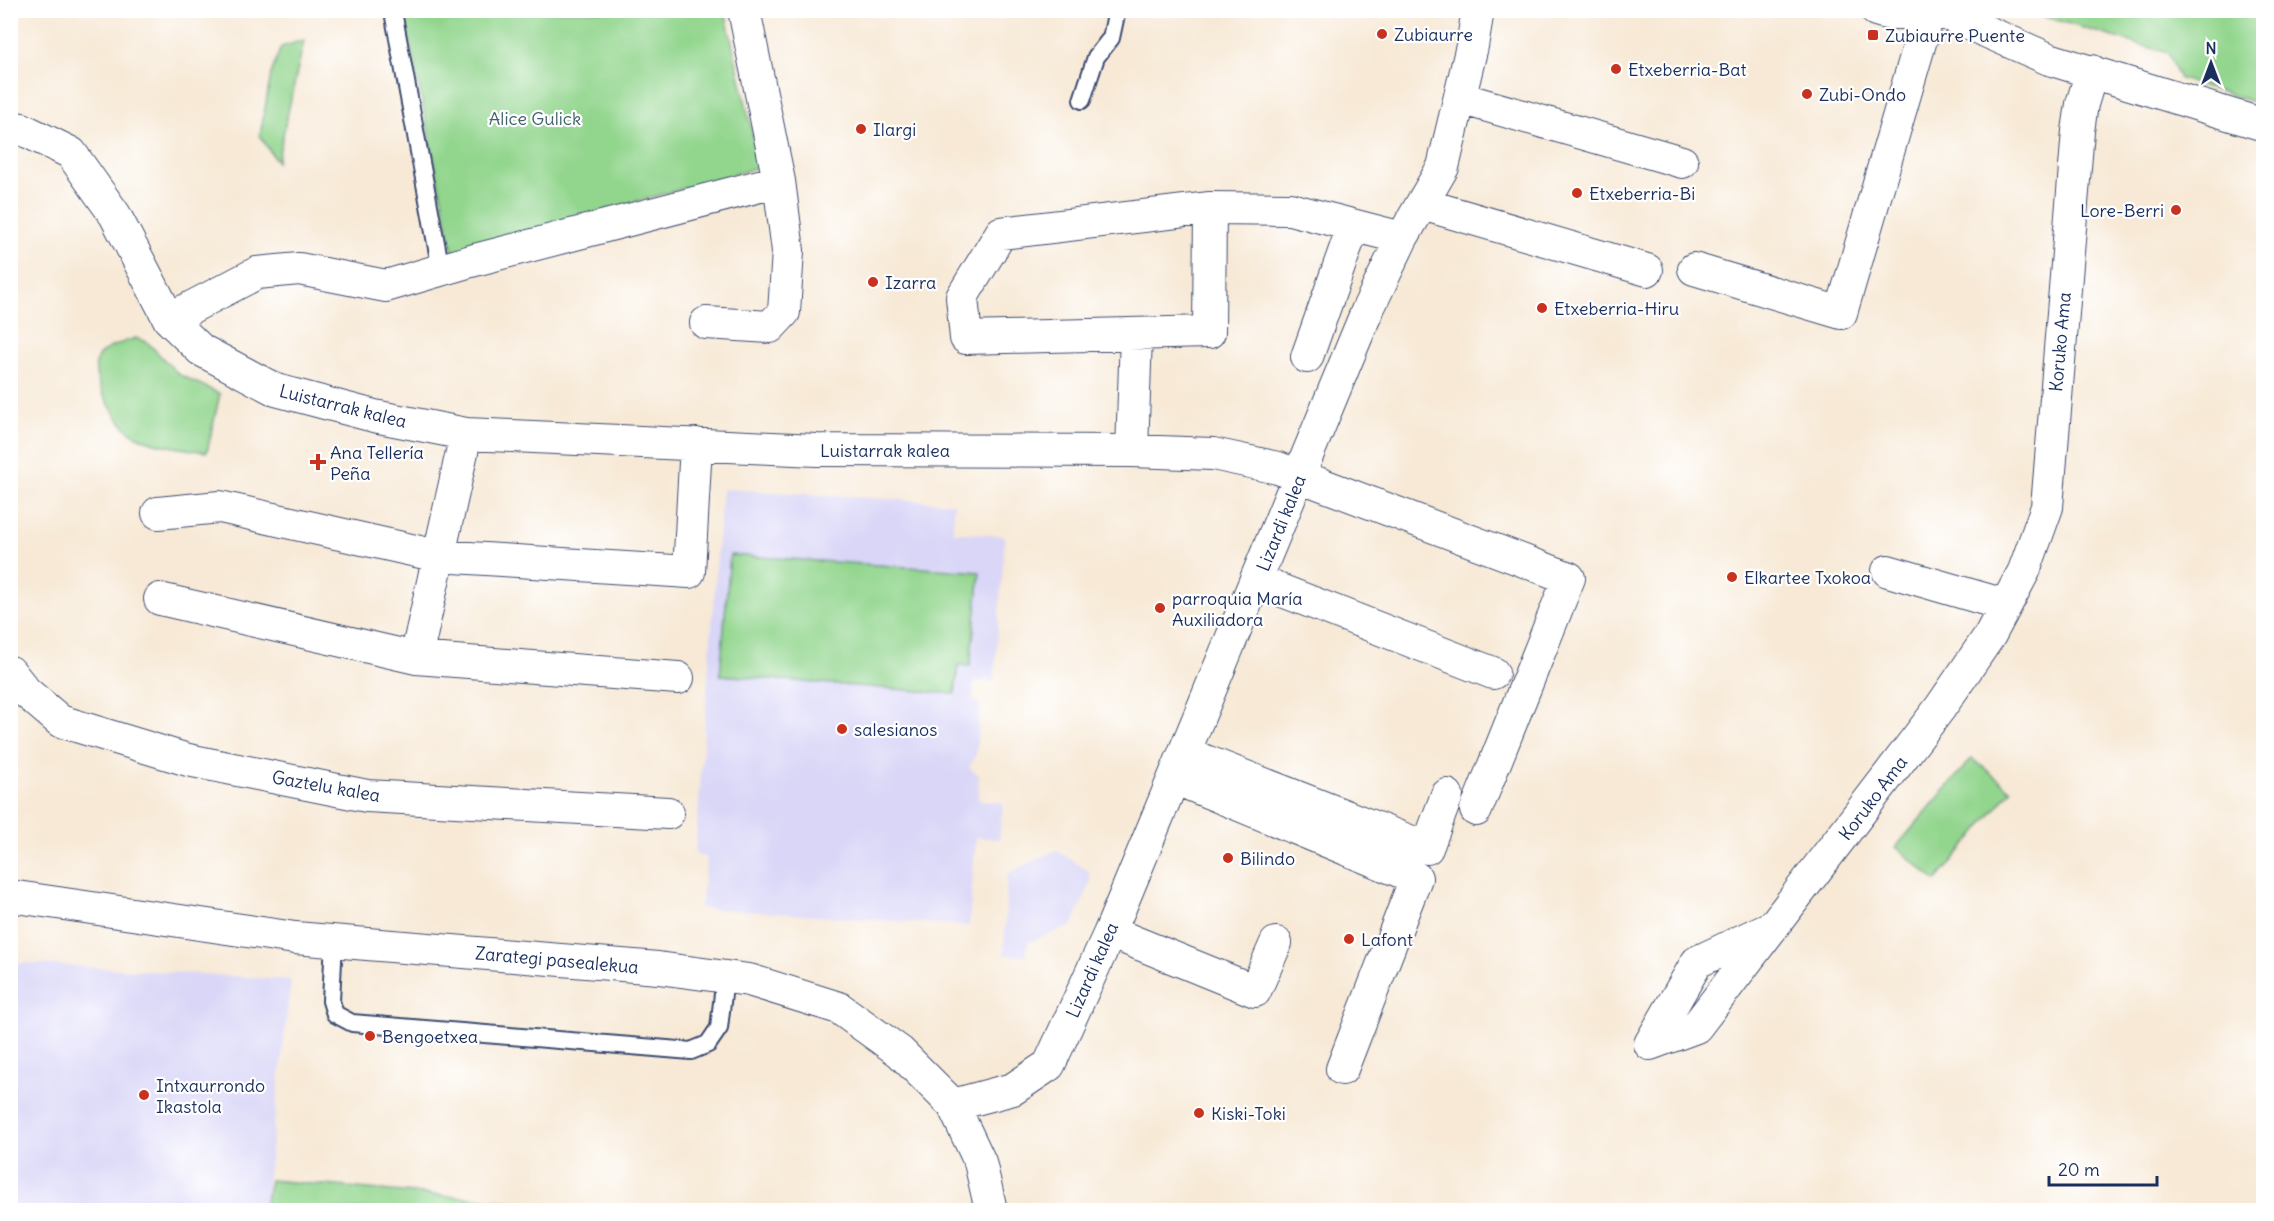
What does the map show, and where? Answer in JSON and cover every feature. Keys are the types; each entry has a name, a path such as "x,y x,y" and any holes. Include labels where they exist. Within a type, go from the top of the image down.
{"street":[{"path":"706,323 770,327 784,312 788,251 779,181 744,10"},
{"name":"Lizardi kalea","path":"953,1105 1013,1089 1049,1065 1110,932 1301,477 1367,311 1402,238 1443,166 1478,10"},
{"path":"1876,10 1887,13 1937,11 2049,59 2264,125"},
{"path":"1989,10 2008,41"},
{"path":"1694,269 1841,314 1937,11"},
{"name":"Koruko Ama","path":"1773,926 1791,908 1940,708 1990,635 2024,570 2047,507 2078,131 2082,104 2092,71"},
{"path":"1460,98 1682,162"},
{"name":"Luistarrak kalea","path":"10,127 22,129 71,153 115,215 169,320 201,350 276,390 374,416 466,434 817,450 1132,451 1213,454 1278,468 1569,578 1476,810"},
{"path":"169,320 257,273 299,269 386,286 779,181"},
{"path":"1422,204 1647,270"},
{"path":"1210,208 1209,332 966,338 962,297 1001,233 1210,208 1290,209 1402,238"},
{"path":"1307,357 1353,227"},
{"path":"1132,451 1136,334"},
{"path":"416,658 466,434"},
{"path":"158,513 220,507 438,556 689,572 696,444"},
{"path":"1888,570 2006,605"},
{"path":"1257,581 1492,673"},
{"path":"160,599 416,658 678,678"},
{"name":"Gaztelu kalea","path":"10,672 26,692 60,721 188,760 367,796 668,813"},
{"path":"1180,766 1427,848 1447,795"},
{"path":"1180,766 1416,878 1342,1069"},
{"name":"Zarategi pasealekua","path":"10,896 334,941 658,968 749,980 839,1008 900,1052 953,1105 980,1162 991,1210"},
{"path":"1110,932 1255,991 1276,943"}],"lane":[{"path":"1082,100 1096,57 1111,38 1117,10"},
{"path":"394,17 441,270"},
{"path":"334,941 331,1001 335,1014 352,1023 691,1051 708,1044 719,1028 725,977"}],"shaded area":[{"name":"salesianos","path":"722,489 954,503 953,532 1005,536 994,681 974,682 972,701 980,704 976,754 969,768 979,775 978,800 1003,803 999,839 976,837 969,926 700,908 707,858 695,854"},
{"path":"1056,850 1090,872 1090,885 1072,926 1028,942 1026,956 1004,955 1007,874"},
{"name":"Intxaurrondo Ikastola","path":"10,962 291,980 264,1210 11,1210"}],"green space":[{"name":"Alice Gulick","path":"387,11 725,11 760,167 453,253 404,14"},
{"path":"2034,11 2263,11 2263,105 2180,79 2168,53 2036,14"},
{"path":"304,40 277,162 260,136 271,74 281,47"},
{"path":"135,338 147,342 178,374 220,394 207,452 152,442 135,435 120,421 106,400 97,376 98,357 109,348"},
{"path":"730,555 980,572 970,666 958,665 955,694 720,675"},
{"path":"1972,758 2011,790 1936,881 1896,847"},
{"path":"270,1180 601,1210 264,1210"}],"place":[{"name":"Zubiaurre","path":"1382,34"},
{"name":"Zubiaurre Puente","path":"1873,35"},
{"name":"Etxeberria-Bat","path":"1616,69"},
{"name":"Zubi-Ondo","path":"1807,94"},
{"name":"Ilargi","path":"861,129"},
{"name":"Etxeberria-Bi","path":"1577,193"},
{"name":"Lore-Berri","path":"2176,210"},
{"name":"Izarra","path":"873,282"},
{"name":"Etxeberria-Hiru","path":"1542,308"},
{"name":"Ana Tellería Peña","path":"318,462"},
{"name":"Elkartee Txokoa","path":"1732,577"},
{"name":"parroquia María Auxiliadora","path":"1160,608"},
{"name":"salesianos","path":"842,729"},
{"name":"Bilindo","path":"1228,858"},
{"name":"Lafont","path":"1349,939"},
{"name":"Bengoetxea","path":"370,1036"},
{"name":"Intxaurrondo Ikastola","path":"144,1095"},
{"name":"Kiski-Toki","path":"1199,1113"}]}
